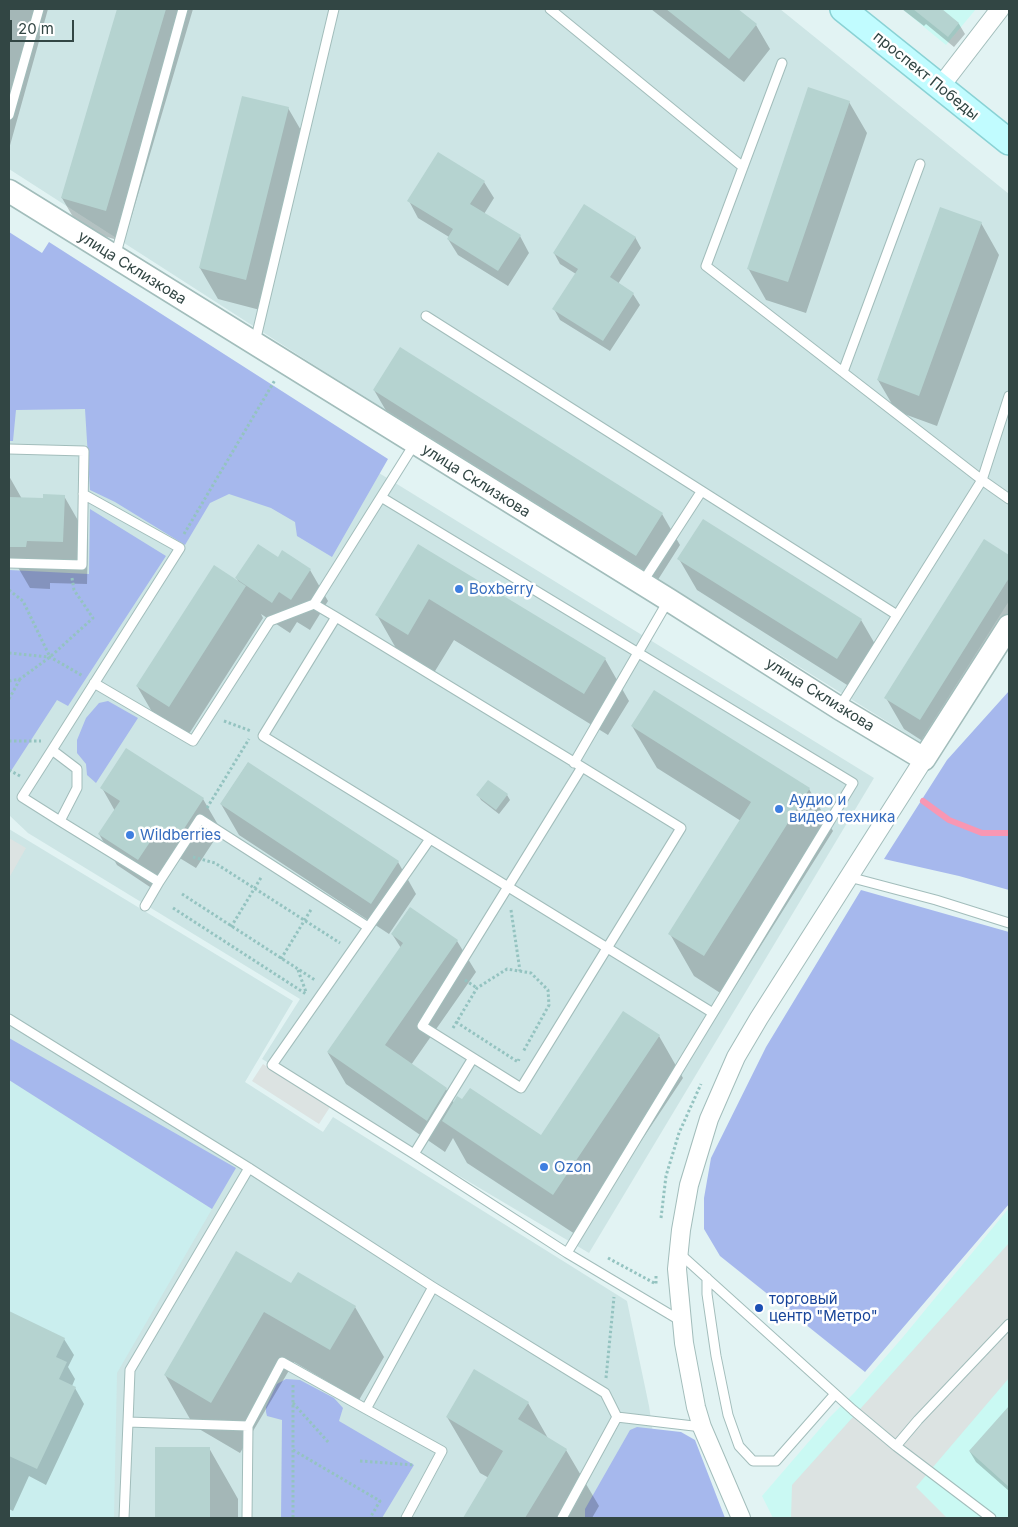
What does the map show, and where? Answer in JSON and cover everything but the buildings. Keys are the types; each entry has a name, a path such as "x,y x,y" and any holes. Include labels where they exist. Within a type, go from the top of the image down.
{"main road":[{"name":"проспект Победы","path":"843,9 1009,142"}],"street":[{"path":"940,87 1000,9"},
{"name":"улица Склизкова","path":"9,190 642,583 839,708 924,759"},
{"path":"742,1518 702,1427 692,1386 681,1321 677,1269 678,1252 685,1207 695,1163 709,1119 726,1078 755,1024 1009,626"}],"lane":[{"path":"9,115 38,9"},
{"path":"115,257 183,9"},
{"path":"255,344 334,9"},
{"path":"550,9 743,166"},
{"path":"782,63 706,266 1009,499"},
{"path":"843,372 920,164"},
{"path":"426,316 897,615"},
{"path":"839,708 982,480 1009,396"},
{"path":"94,683 193,741 270,621 314,604 415,443"},
{"path":"9,449 84,451 82,565 9,563"},
{"path":"642,583 701,492"},
{"path":"83,494 180,548 22,797 159,882"},
{"path":"381,497 853,783 567,1253"},
{"path":"314,604 336,618 578,765 681,828 521,1088 422,1026 508,887 578,765 669,600"},
{"path":"336,618 263,736 713,1013"},
{"path":"52,750 77,769 77,788 60,821"},
{"path":"145,906 200,819 368,926"},
{"path":"430,839 272,1065 567,1253 681,1321"},
{"path":"849,878 936,900 1009,923"},
{"path":"9,1019 249,1168 433,1287 605,1393 617,1417"},
{"path":"414,1154 473,1058"},
{"path":"124,1518 130,1370 249,1168"},
{"path":"678,1252 835,1394 896,1446 991,1518"},
{"path":"707,1278 707,1294 716,1356 728,1415 739,1446 753,1461 776,1461 835,1394"},
{"path":"366,1409 433,1287"},
{"path":"896,1446 918,1420 1009,1324"},
{"path":"247,1518 248,1426 282,1362 442,1452 406,1518"},
{"path":"617,1417 702,1427"},
{"path":"562,1518 617,1417"},
{"path":"128,1422 248,1426"}],"path":[{"path":"176,546 278,376"},
{"path":"9,699 20,679 50,657 93,618 74,590 71,565"},
{"path":"9,590 23,601 50,657"},
{"path":"9,653 50,657 94,683"},
{"path":"9,681 20,679"},
{"path":"200,819 253,732 210,715"},
{"path":"9,741 57,742"},
{"path":"178,853 215,863 352,950"},
{"path":"230,926 270,863"},
{"path":"508,887 520,971"},
{"path":"182,894 326,987"},
{"path":"281,958 319,895"},
{"path":"173,908 306,994"},
{"path":"297,969 311,1008"},
{"path":"507,969 520,971 531,973 548,990 550,1005 518,1062 456,1022 477,988 507,969"},
{"path":"661,1221 666,1176 679,1133 703,1080"},
{"path":"605,1256 656,1284 657,1266"},
{"path":"605,1393 615,1282"},
{"path":"293,1518 292,1380 299,1371"},
{"path":"292,1403 329,1443"},
{"path":"293,1449 380,1501 370,1518"},
{"path":"360,1461 414,1465"}],"shaded area":[{"path":"9,9 780,9 1009,194 1009,601 920,742 317,367 9,169"},
{"path":"902,9 976,9 946,45"},
{"path":"9,232 42,253 49,242 388,459 332,557 297,536 295,522 271,508 229,494 210,503 185,545 115,502 90,490 85,409 16,410 13,441 9,441"},
{"path":"9,245 874,778 589,1253 262,1059 300,999 28,833 9,815"},
{"path":"90,509 166,556 68,706 57,700 9,774 9,570 89,574"},
{"path":"1009,691 1009,890 959,876 884,859 947,760"},
{"path":"108,701 138,718 96,783 87,775 86,764 77,753 77,740 86,718 99,703"},
{"path":"9,829 293,1001 245,1082 323,1132 333,1117 627,1301 653,1433 701,1518 9,1518"},
{"path":"9,838 26,848 9,878"},
{"path":"861,890 1009,932 1009,1204 865,1372 720,1256 704,1229 704,1198 711,1158 766,1047"},
{"path":"9,1038 236,1168 212,1209 9,1080"},
{"path":"263,1064 330,1107 319,1124 252,1081"},
{"path":"9,1080 212,1209 117,1373 114,1518 9,1518"},
{"path":"1009,1208 1009,1518 773,1518 762,1496 830,1417 854,1393 903,1337"},
{"path":"1009,1243 1009,1378 916,1487 947,1518 791,1518 792,1485"},
{"path":"286,1379 300,1380 334,1398 343,1408 339,1421 414,1465 382,1518 281,1518 282,1420 267,1416 266,1407 277,1384"},
{"path":"637,1427 681,1432 695,1440 725,1518 585,1518 585,1509 630,1430"}],"waterway":[{"path":"923,801 949,820 982,833 1009,833"}],"place":[{"name":"Boxberry","path":"459,589"},
{"name":"Аудио и видео техника","path":"779,809"},
{"name":"Wildberries","path":"130,835"},
{"name":"Ozon","path":"544,1167"},
{"name":"торговый центр \"Метро\"","path":"759,1308"}]}
